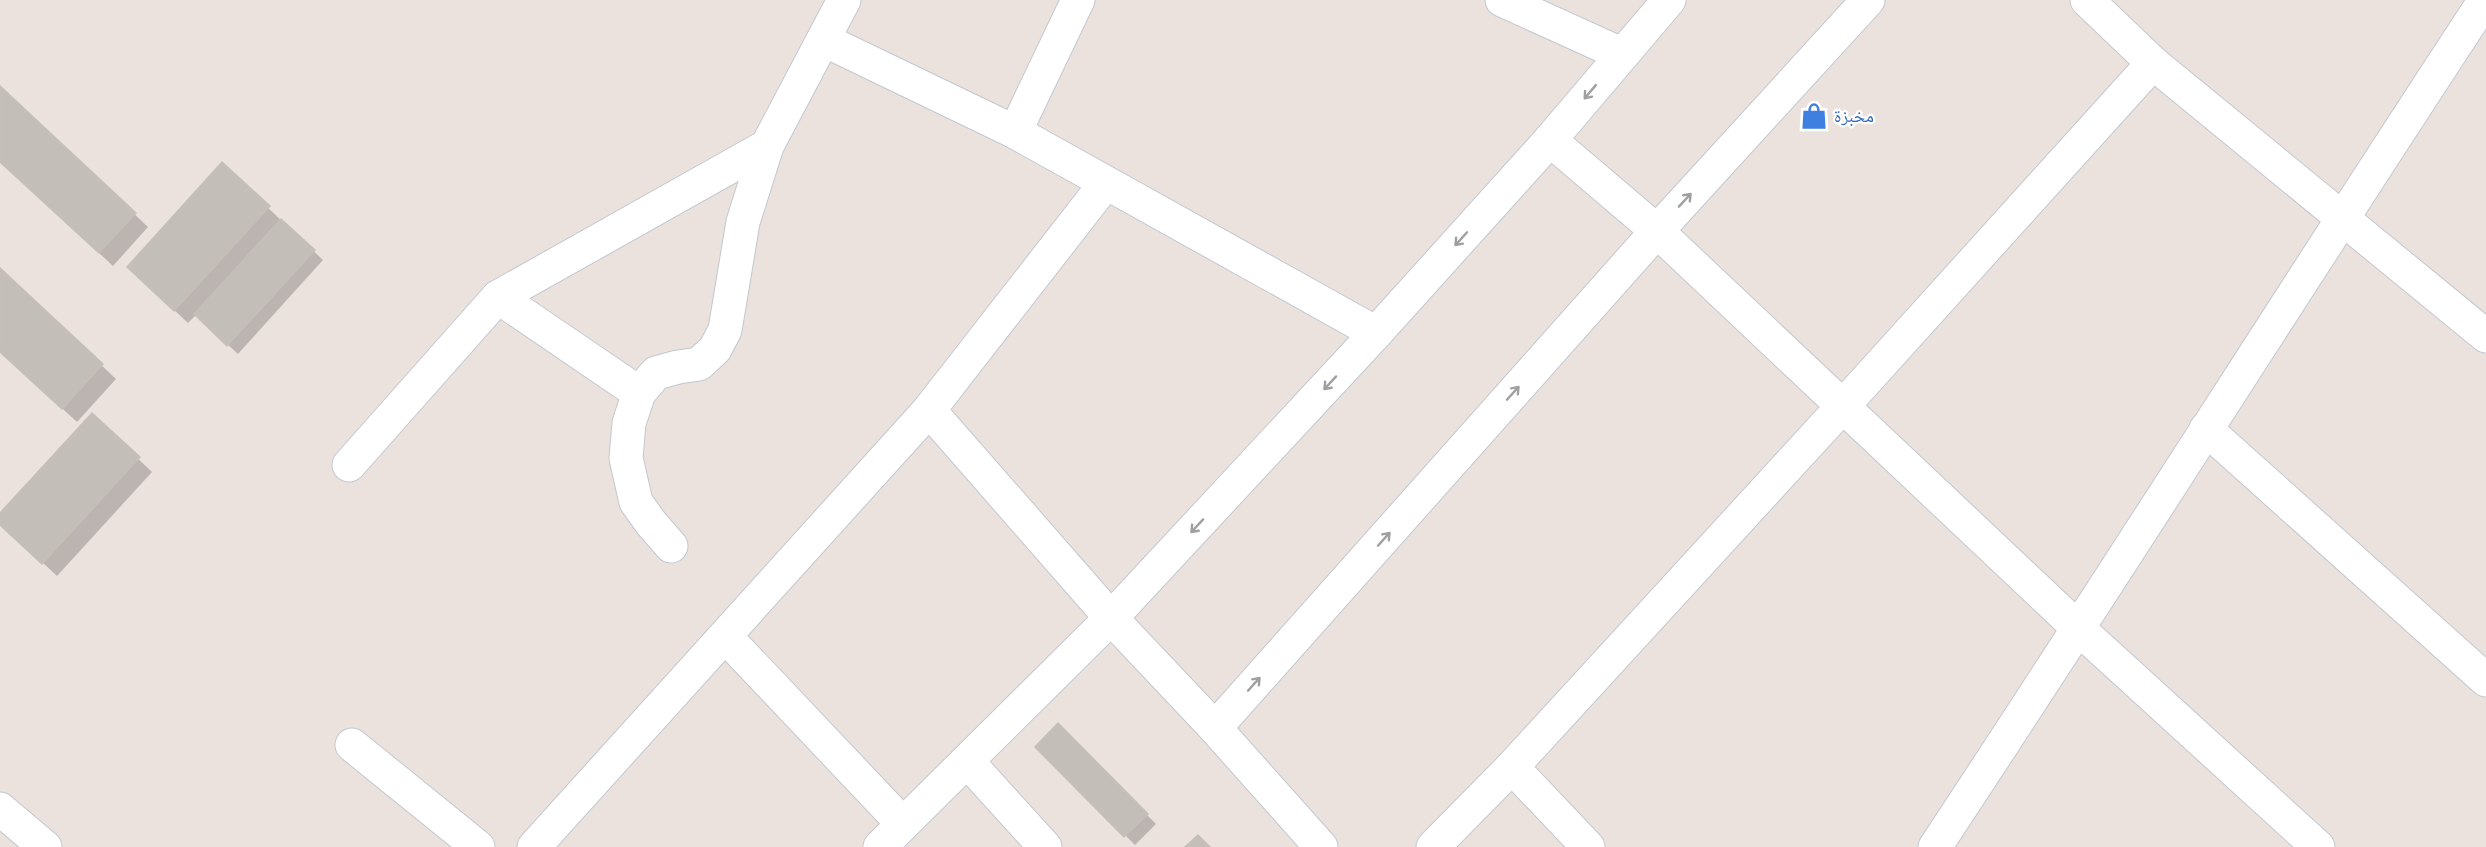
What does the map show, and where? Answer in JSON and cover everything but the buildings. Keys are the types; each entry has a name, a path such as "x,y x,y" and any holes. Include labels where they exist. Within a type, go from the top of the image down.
{"street":[{"path":"671,546 636,501 626,458 629,423 639,393 656,373 699,364 715,349 725,330 743,222 767,147 844,0"},
{"path":"1015,132 1078,0"},
{"path":"1502,0 1622,54"},
{"path":"880,847 1111,618 1376,333 1550,140 1669,0"},
{"path":"1215,728 1657,231 1868,0"},
{"path":"2087,0 2153,63 2486,336"},
{"path":"1935,847 2079,629 2485,0"},
{"path":"825,40 1015,132 1376,333"},
{"path":"1433,847 1512,767 2153,63"},
{"path":"1550,140 1657,231 2079,629 2318,847"},
{"path":"349,465 498,297 767,147"},
{"path":"534,847 929,410 1105,184"},
{"path":"498,297 639,393"},
{"path":"929,410 1111,618 1215,728 1321,847"},
{"path":"2206,429 2486,680"},
{"path":"724,636 903,824"},
{"path":"352,745 478,847"},
{"path":"967,761 1045,847"},
{"path":"1512,767 1588,847"},
{"path":"0,808 45,847"}],"place":[{"name":"مخبزة","path":"1814,116"}]}
